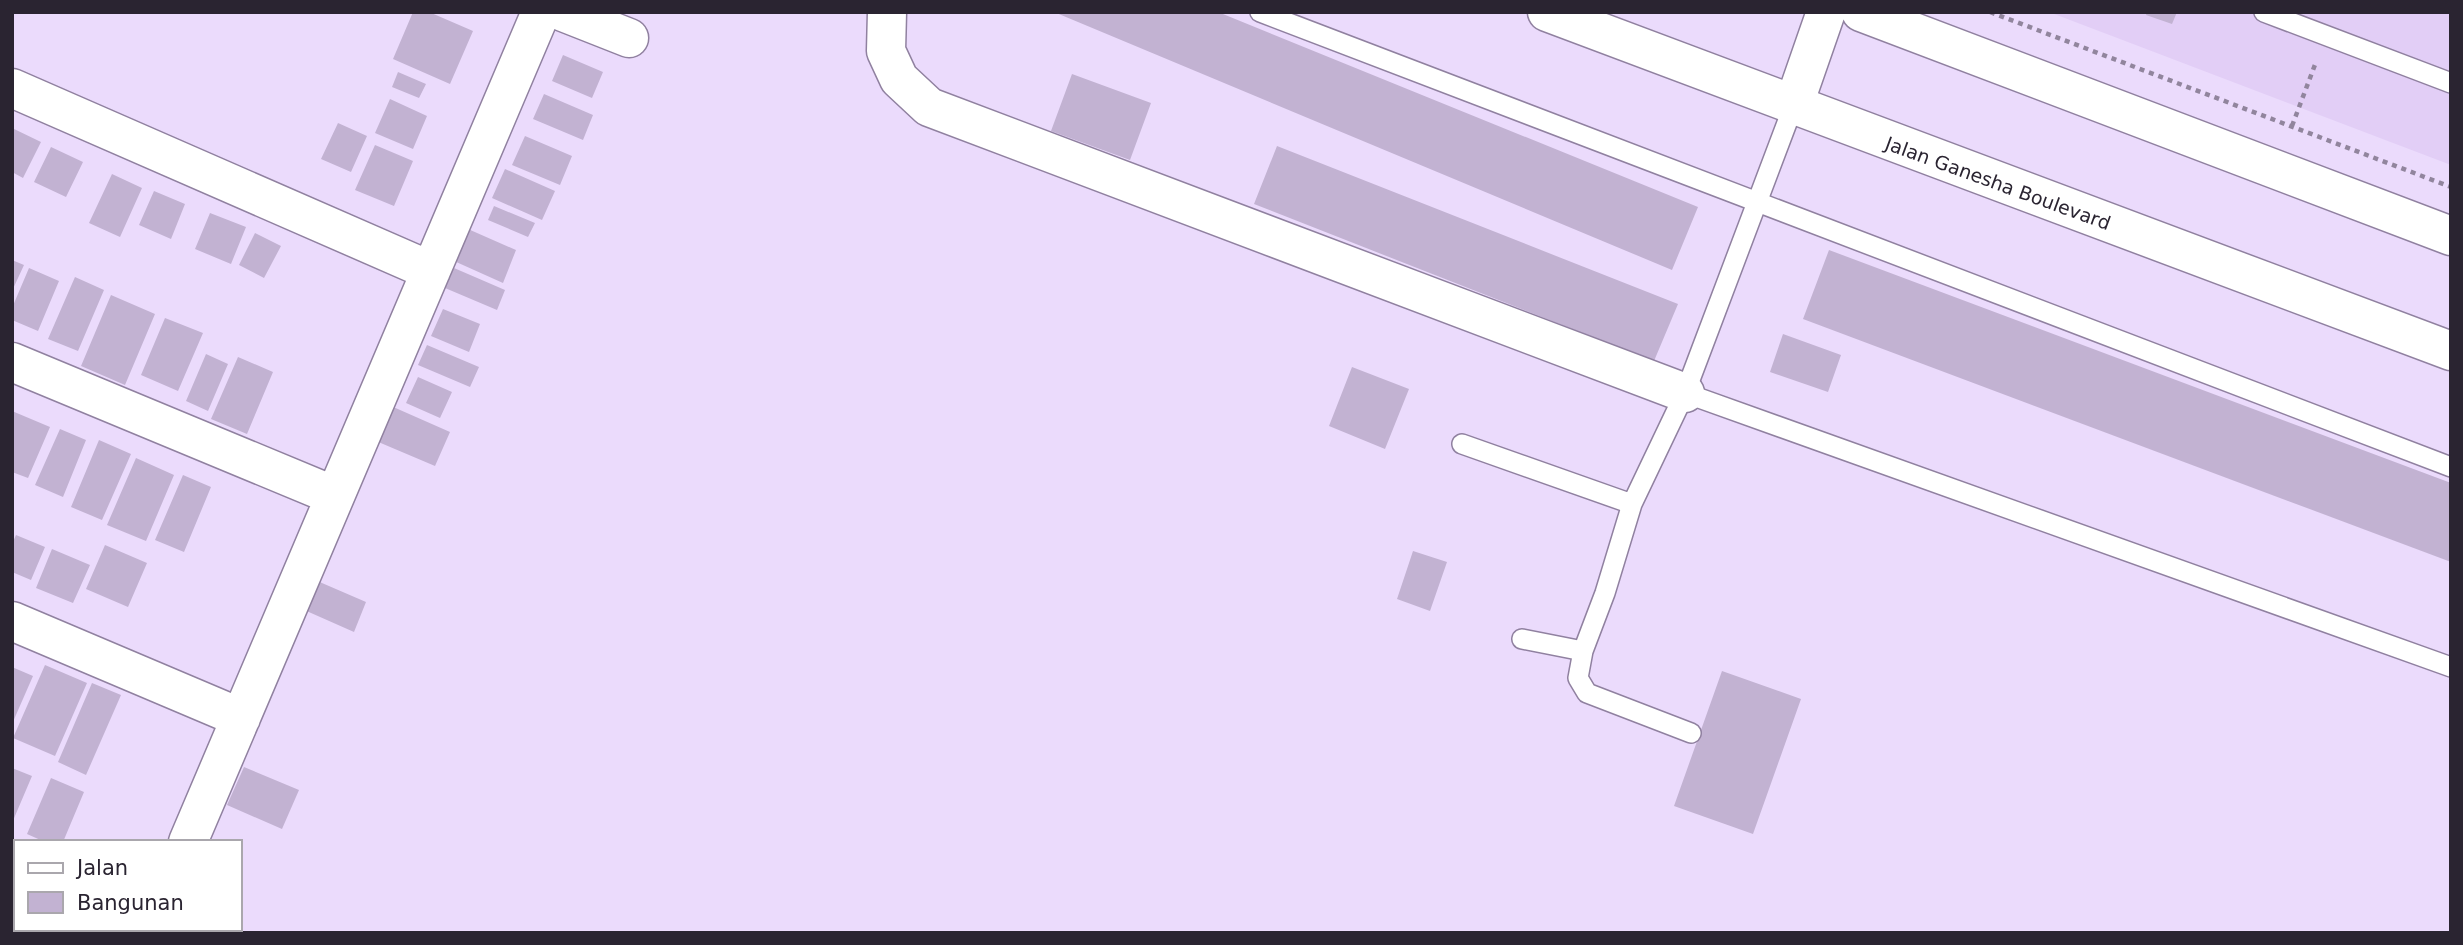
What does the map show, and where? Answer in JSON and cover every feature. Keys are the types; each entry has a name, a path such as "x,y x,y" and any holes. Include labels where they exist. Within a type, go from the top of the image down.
{"street":[{"path":"189,840 541,12"},
{"path":"564,12 629,38"},
{"path":"887,12 886,51 899,79 929,107 1685,393"},
{"name":"Jalan Ganesha Boulevard","path":"1547,12 1793,107 2451,351"},
{"path":"1793,107 1826,12"},
{"path":"1861,12 2451,236"},
{"path":"12,88 431,271"},
{"path":"12,362 335,496"},
{"path":"12,621 241,718"}],"lane":[{"path":"1260,12 2451,467"},
{"path":"2264,12 2451,83"},
{"path":"1691,733 1587,693 1578,678 1583,651 1605,593 1632,505 1685,393 1793,107"},
{"path":"1685,393 2451,667"},
{"path":"1462,444 1632,505"},
{"path":"1522,639 1583,651"}],"path":[{"path":"1990,12 2451,187"},
{"path":"2292,126 2326,36"}],"shaded area":[{"path":"2049,12 2451,12 2451,165"}],"building":[{"path":"413,12 429,12 473,31 450,84 393,59"},
{"path":"1054,12 1218,12 1698,207 1672,270"},
{"path":"2147,12 2177,12 2172,24 2146,15"},
{"path":"563,55 603,72 592,98 552,81"},
{"path":"398,72 426,84 419,98 392,87"},
{"path":"1072,74 1151,103 1130,160 1051,131"},
{"path":"544,94 593,115 583,140 533,119"},
{"path":"390,99 427,116 413,149 375,133"},
{"path":"338,123 367,136 351,172 321,159"},
{"path":"12,128 41,142 23,178 12,172"},
{"path":"525,136 572,156 560,185 512,165"},
{"path":"375,145 413,161 394,206 355,190"},
{"path":"1277,146 1678,304 1654,361 1254,204"},
{"path":"51,147 83,162 66,197 34,182"},
{"path":"505,169 555,191 542,220 492,198"},
{"path":"112,174 142,188 120,237 89,223"},
{"path":"154,191 185,204 171,239 139,225"},
{"path":"494,206 535,223 528,237 488,220"},
{"path":"210,213 246,227 231,264 195,249"},
{"path":"468,229 516,250 503,283 454,261"},
{"path":"255,233 281,246 264,278 239,265"},
{"path":"1829,250 2451,483 2451,562 1803,319"},
{"path":"12,260 24,265 12,291"},
{"path":"29,268 59,281 38,331 12,320 12,308"},
{"path":"454,268 505,290 497,310 445,288"},
{"path":"75,277 104,290 78,351 48,339"},
{"path":"111,295 155,314 125,385 81,366"},
{"path":"443,309 480,324 469,352 431,336"},
{"path":"165,318 203,333 178,391 141,375"},
{"path":"1783,334 1841,355 1828,392 1770,372"},
{"path":"427,345 479,367 470,387 418,365"},
{"path":"206,354 228,364 208,411 186,401"},
{"path":"238,357 273,372 247,434 211,419"},
{"path":"1352,367 1409,389 1385,449 1329,426"},
{"path":"418,377 452,392 440,418 406,403"},
{"path":"391,406 450,432 435,466 376,441"},
{"path":"12,411 50,427 28,478 12,472"},
{"path":"60,429 86,440 63,497 35,485"},
{"path":"99,440 131,454 102,520 71,507"},
{"path":"136,458 174,475 146,541 107,525"},
{"path":"183,475 211,487 184,552 155,540"},
{"path":"16,535 45,547 31,580 12,572 12,544"},
{"path":"105,545 147,563 128,607 86,589"},
{"path":"52,549 90,565 73,603 36,588"},
{"path":"1413,551 1447,562 1430,611 1397,599"},
{"path":"315,580 366,602 354,632 302,609"},
{"path":"45,665 87,683 55,756 13,738"},
{"path":"12,667 33,676 12,724"},
{"path":"1722,671 1801,699 1753,834 1674,806"},
{"path":"92,683 121,695 86,775 58,762"},
{"path":"244,767 299,790 282,829 227,805"},
{"path":"12,768 32,776 12,823"},
{"path":"51,778 84,792 64,840 40,840 27,834"}]}
